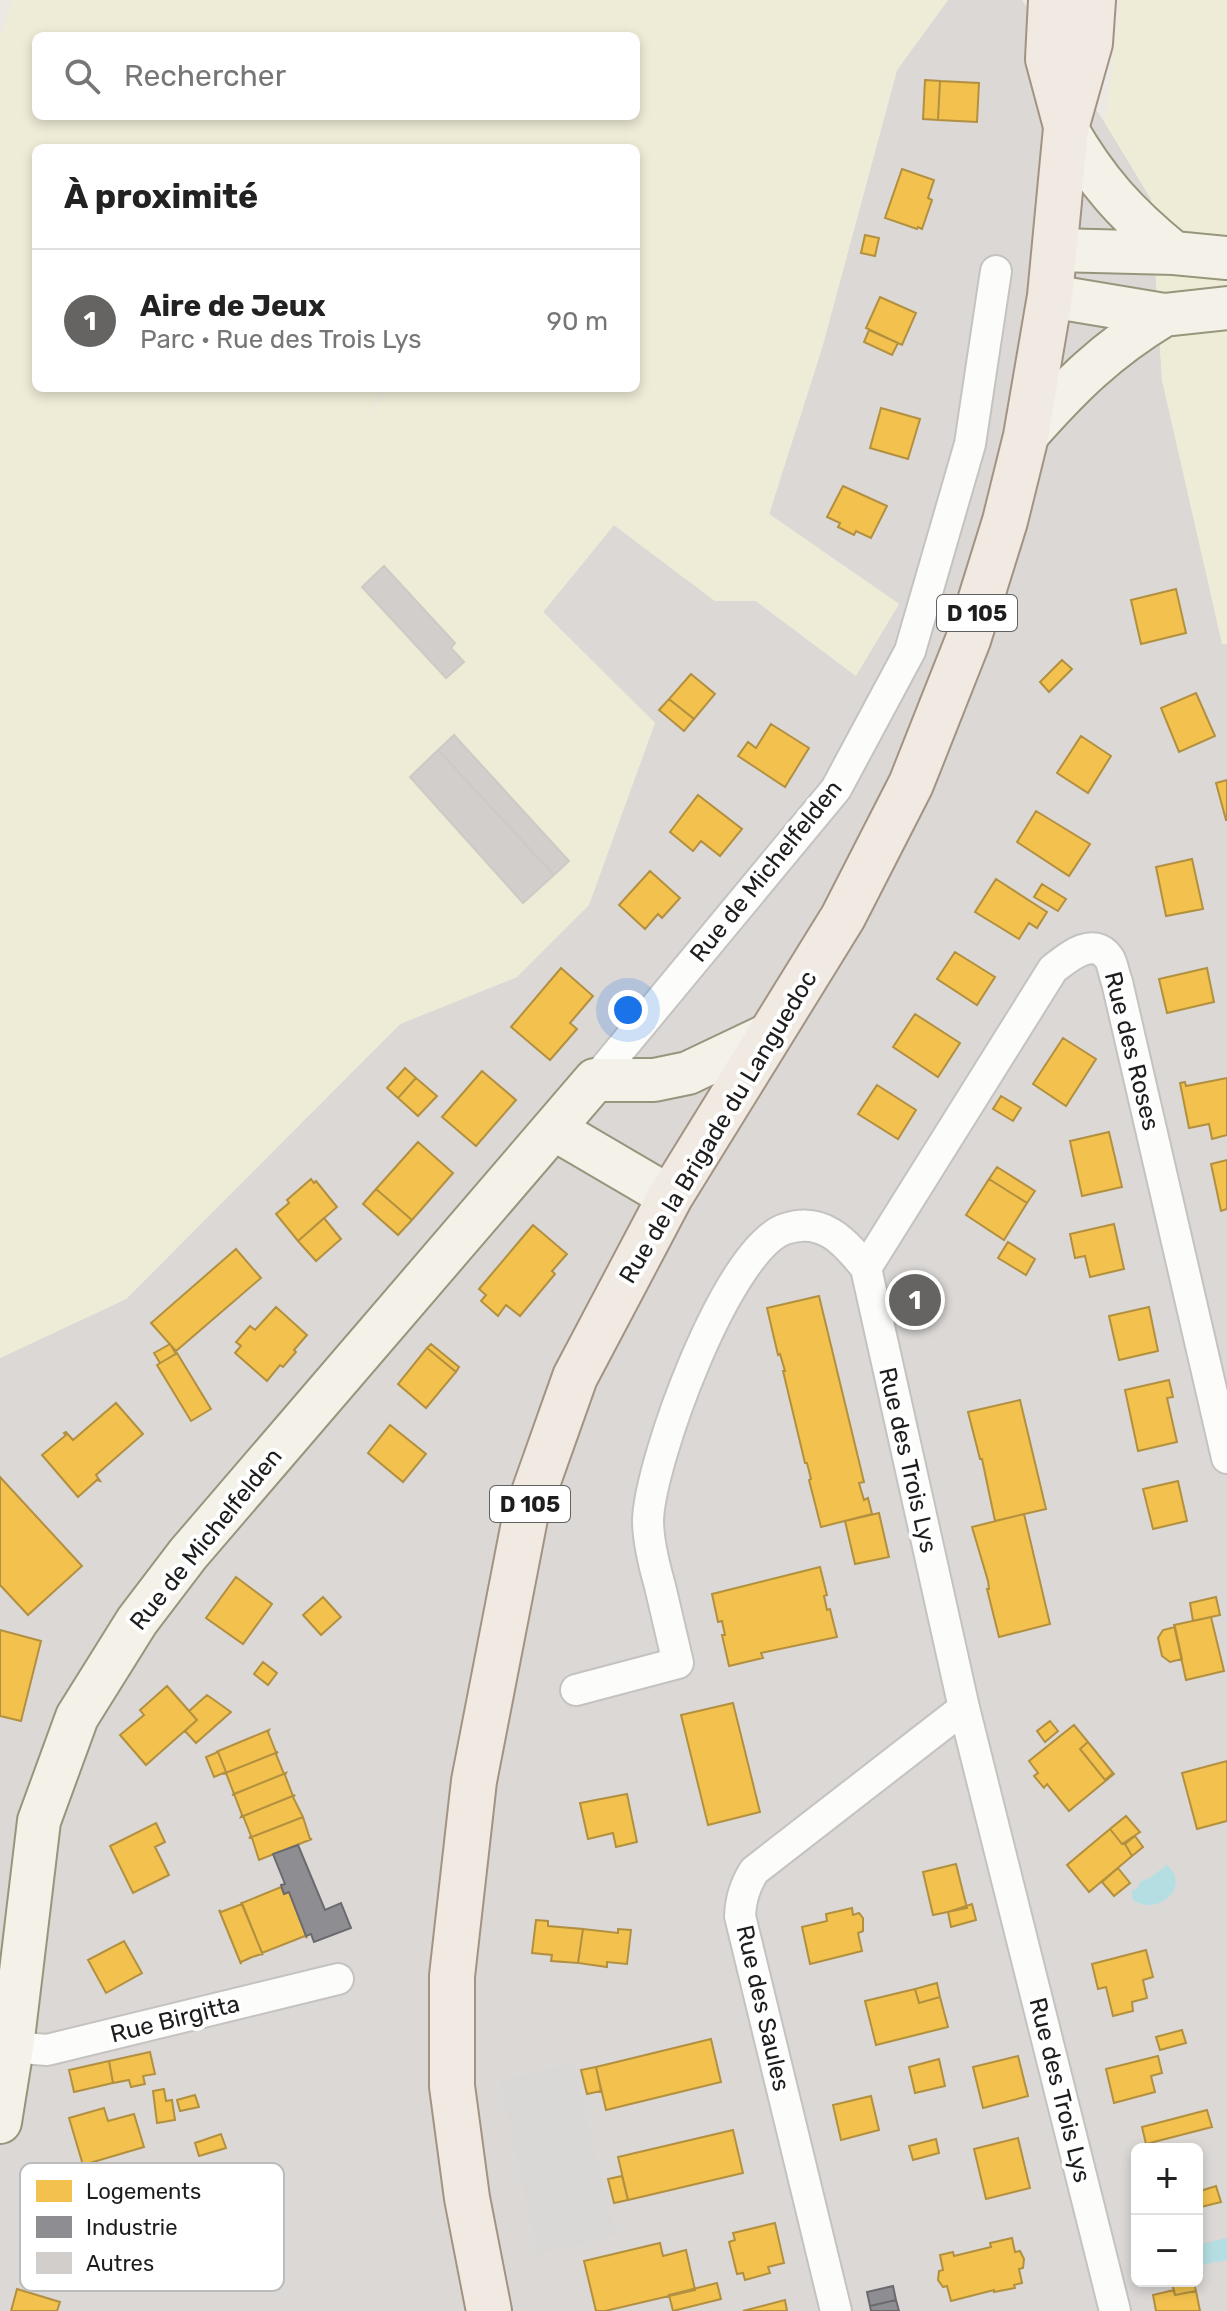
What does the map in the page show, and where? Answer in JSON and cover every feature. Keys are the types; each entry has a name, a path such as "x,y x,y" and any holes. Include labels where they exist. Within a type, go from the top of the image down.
{"main road":[{"name":"D 105","path":"1051,0 1048,59 1066,128"},
{"name":"D 105","path":"1026,436 1050,296 1066,128 1090,43 1093,0"},
{"name":"Rue de la Brigade du Languedoc","path":"489,2311 467,2198 452,2086 452,1976 474,1781 525,1518 575,1377 670,1197 843,917 911,784 968,640 1005,521 1026,436"}],"street":[{"path":"1066,128 1098,180 1126,212 1174,253"},
{"path":"1055,250 1174,253 1227,258"},
{"name":"Rue de Michelfelden","path":"0,2122 39,1821 77,1717 137,1621 188,1554 554,1129 836,789 910,651 970,444 996,271"},
{"path":"1050,296 1164,315 1227,308"},
{"path":"1026,436 1099,361 1128,337 1164,315"},
{"name":"Rue des Roses","path":"866,1268 1053,969 1085,948 1099,950 1108,957 1117,982 1227,1458"},
{"path":"595,1080 654,1080 688,1073 770,1034"},
{"path":"554,1129 670,1197"},
{"name":"Rue des Trois Lys","path":"576,1690 678,1663 652,1555 648,1521 655,1475 677,1407 722,1302 765,1241 785,1229 807,1226 828,1231 845,1241 866,1268 964,1708 1115,2311"},
{"name":"Rue des Saules","path":"836,2311 740,1916 741,1899 754,1871 964,1708"},
{"name":"Rue Birgitta","path":"12,2047 47,2050 338,1979"}],"shaded area":[{"path":"13,0 948,0 897,70 822,348 769,514 899,604 856,676 756,601 715,601 614,525 543,612 655,723 589,905 517,977 400,1024 126,1299 0,1358 0,37"},
{"path":"948,0 1022,0 1105,123 1151,199 1162,380 1223,644 1227,644 1227,2311 0,2311 0,1358 126,1299 400,1024 517,977 655,723 543,612 614,525 715,601 756,601 855,675 899,604 769,514 822,348 897,70"},
{"path":"1121,0 1227,0 1227,644 1222,644 1162,380 1151,199 1105,123"},
{"path":"572,2063 616,2235 538,2254 500,2081"}],"water":[{"path":"1167,1865 1176,1883 1168,1898 1150,1905 1132,1899 1132,1891 1138,1888 1140,1882"},
{"path":"1227,2238 1227,2260 1203,2265 1203,2244"}],"building: Logements":[{"path":"925,80 940,81 938,120 923,119"},
{"path":"940,81 979,83 977,122 938,120"},
{"path":"902,169 934,180 928,198 932,200 922,229 885,218"},
{"path":"865,235 879,238 875,256 861,253"},
{"path":"880,297 916,313 902,345 866,328"},
{"path":"869,330 898,343 892,355 864,342"},
{"path":"881,408 920,419 908,459 870,448"},
{"path":"843,486 887,506 871,538 856,531 854,535 827,517"},
{"path":"1176,589 1186,633 1141,644 1131,600"},
{"path":"1062,660 1072,669 1049,692 1040,682"},
{"path":"691,674 715,694 694,719 669,699"},
{"path":"1196,693 1215,736 1179,752 1161,708"},
{"path":"669,699 694,719 684,731 659,710"},
{"path":"771,724 809,748 785,787 738,756 748,742 756,748"},
{"path":"1081,736 1111,756 1088,793 1057,773"},
{"path":"1227,780 1227,820 1226,820 1216,783"},
{"path":"698,795 742,829 720,856 701,841 693,851 670,832"},
{"path":"1036,811 1090,844 1069,876 1017,842"},
{"path":"1192,859 1203,909 1166,916 1156,867"},
{"path":"650,871 680,898 662,918 658,914 645,929 619,905"},
{"path":"996,879 1047,912 1037,928 1029,923 1019,939 975,912"},
{"path":"1042,884 1066,899 1058,911 1034,897"},
{"path":"955,952 995,977 977,1005 937,979"},
{"path":"561,968 593,996 570,1023 577,1029 550,1060 511,1027"},
{"path":"1207,968 1214,1002 1167,1013 1159,979"},
{"path":"915,1014 960,1043 938,1077 893,1047"},
{"path":"1063,1038 1096,1059 1066,1106 1033,1084"},
{"path":"405,1068 416,1078 398,1098 387,1088"},
{"path":"482,1071 516,1100 476,1146 442,1117"},
{"path":"416,1078 437,1096 418,1116 398,1098"},
{"path":"1227,1078 1227,1135 1212,1139 1209,1124 1189,1128 1180,1083 1185,1082 1186,1086"},
{"path":"877,1085 916,1110 898,1139 858,1114"},
{"path":"1001,1096 1021,1108 1013,1121 993,1109"},
{"path":"1109,1132 1122,1187 1082,1196 1070,1141"},
{"path":"418,1142 453,1173 412,1220 376,1189"},
{"path":"1227,1160 1227,1209 1221,1211 1211,1164"},
{"path":"997,1167 1035,1191 1027,1203 989,1179"},
{"path":"311,1179 337,1207 298,1241 276,1214"},
{"path":"989,1179 1027,1203 1004,1240 966,1215"},
{"path":"376,1189 412,1220 398,1235 363,1204"},
{"path":"324,1218 341,1239 316,1261 298,1241"},
{"path":"1114,1224 1124,1269 1090,1277 1085,1256 1075,1258 1070,1234"},
{"path":"533,1225 567,1254 552,1271 555,1274 520,1316 506,1305 498,1316 481,1301 486,1295 479,1289"},
{"path":"1008,1242 1035,1259 1026,1275 998,1258"},
{"path":"236,1249 261,1278 176,1351 151,1323"},
{"path":"819,1296 864,1482 859,1483 864,1500 868,1498 872,1514 821,1527 767,1308"},
{"path":"276,1307 307,1335 283,1367 280,1365 267,1381 235,1353 241,1346 236,1342 250,1326 255,1330"},
{"path":"1149,1307 1158,1351 1119,1360 1109,1316"},
{"path":"170,1344 176,1354 160,1363 154,1353"},
{"path":"431,1344 459,1367 456,1372 427,1348"},
{"path":"427,1348 456,1372 426,1408 398,1384"},
{"path":"177,1353 211,1409 191,1421 157,1365"},
{"path":"1169,1380 1173,1397 1167,1398 1177,1442 1138,1451 1125,1390"},
{"path":"1020,1400 1046,1509 995,1521 968,1412"},
{"path":"116,1403 143,1434 96,1475 100,1481 97,1480 78,1497 42,1455 66,1432 73,1440"},
{"path":"390,1425 426,1454 403,1482 368,1453"},
{"path":"0,1477 82,1566 28,1615 0,1585"},
{"path":"1178,1481 1187,1521 1153,1529 1143,1489"},
{"path":"879,1513 889,1557 855,1564 845,1521"},
{"path":"1024,1514 1050,1624 999,1637 987,1589 988,1581 972,1527"},
{"path":"820,1567 827,1595 824,1596 827,1610 830,1609 837,1637 761,1653 763,1658 729,1666 722,1621 718,1622 712,1594"},
{"path":"236,1577 272,1604 243,1644 206,1618"},
{"path":"323,1597 341,1617 321,1635 303,1615"},
{"path":"1216,1597 1220,1615 1193,1621 1190,1603"},
{"path":"1211,1617 1224,1671 1186,1680 1174,1625"},
{"path":"1175,1627 1182,1659 1170,1662 1162,1656 1158,1638 1163,1630"},
{"path":"0,1630 41,1641 21,1721 0,1716"},
{"path":"263,1662 277,1673 268,1685 254,1674"},
{"path":"167,1686 197,1720 146,1765 120,1735 144,1715 140,1710"},
{"path":"207,1695 231,1712 196,1743 185,1731 197,1720 189,1711"},
{"path":"733,1703 760,1812 708,1825 681,1715"},
{"path":"1050,1721 1058,1731 1045,1742 1037,1731"},
{"path":"1074,1725 1088,1742 1080,1749 1105,1780 1114,1774 1069,1811 1047,1784 1044,1788 1034,1776 1038,1773 1029,1761"},
{"path":"269,1730 278,1752 223,1774 226,1772 216,1752"},
{"path":"1088,1742 1113,1773 1105,1780 1080,1749"},
{"path":"218,1752 226,1772 214,1777 206,1757"},
{"path":"278,1752 276,1754 284,1774 234,1794 226,1773 223,1774"},
{"path":"1227,1761 1227,1821 1197,1829 1182,1773"},
{"path":"286,1773 293,1796 241,1817 234,1794"},
{"path":"627,1794 637,1842 616,1847 613,1833 588,1839 580,1803"},
{"path":"295,1795 293,1797 303,1817 249,1838 251,1836 243,1816"},
{"path":"1126,1816 1140,1832 1122,1844 1110,1829"},
{"path":"303,1817 312,1839 259,1860 252,1838 249,1838"},
{"path":"156,1823 165,1842 155,1847 169,1875 133,1893 110,1846"},
{"path":"1110,1829 1132,1856 1089,1892 1067,1865"},
{"path":"1135,1836 1143,1847 1132,1856 1125,1844"},
{"path":"956,1864 967,1908 933,1915 923,1872"},
{"path":"1118,1868 1130,1883 1114,1896 1102,1882"},
{"path":"281,1887 284,1894 289,1892 307,1938 305,1936 262,1953 242,1903"},
{"path":"242,1904 263,1955 241,1964 219,1910 221,1912"},
{"path":"972,1904 976,1920 951,1927 948,1912"},
{"path":"852,1908 853,1915 859,1913 863,1918 863,1931 858,1933 862,1951 810,1964 802,1927 827,1921 826,1914"},
{"path":"536,1920 548,1921 548,1926 583,1929 578,1963 551,1961 552,1955 532,1953"},
{"path":"583,1929 618,1933 618,1929 631,1930 627,1964 607,1962 607,1967 578,1963"},
{"path":"124,1941 142,1973 106,1993 88,1960"},
{"path":"1146,1950 1153,1977 1143,1980 1147,1998 1132,2002 1133,2011 1113,2016 1106,1987 1098,1989 1092,1964"},
{"path":"937,1983 940,1997 919,2003 915,1989"},
{"path":"915,1989 919,2003 940,1997 948,2027 876,2045 865,2001"},
{"path":"1182,2030 1186,2043 1160,2050 1156,2037"},
{"path":"711,2039 721,2082 606,2110 596,2067"},
{"path":"150,2052 155,2074 143,2076 145,2084 131,2087 129,2080 113,2083 109,2061"},
{"path":"1018,2056 1028,2096 983,2108 973,2067"},
{"path":"1158,2056 1162,2073 1151,2076 1155,2092 1114,2103 1106,2069"},
{"path":"939,2059 945,2086 915,2093 909,2067"},
{"path":"109,2061 113,2083 74,2092 69,2070"},
{"path":"596,2067 601,2091 587,2094 581,2070"},
{"path":"164,2089 166,2101 172,2100 175,2120 157,2123 153,2091"},
{"path":"195,2095 199,2107 180,2111 177,2100"},
{"path":"871,2096 879,2130 841,2140 833,2105"},
{"path":"104,2108 108,2121 134,2114 144,2147 82,2163 69,2118"},
{"path":"1207,2110 1212,2127 1146,2143 1142,2127"},
{"path":"733,2130 743,2173 628,2200 618,2157"},
{"path":"221,2134 226,2148 199,2156 195,2143"},
{"path":"1018,2138 1030,2188 986,2199 974,2149"},
{"path":"936,2139 939,2153 913,2160 909,2146"},
{"path":"622,2176 628,2200 614,2203 608,2179"},
{"path":"1216,2186 1221,2202 1203,2206 1203,2190"},
{"path":"775,2223 784,2263 768,2267 770,2273 745,2280 743,2273 737,2274 729,2242 735,2240 733,2233"},
{"path":"1012,2238 1015,2252 1020,2251 1024,2259 1023,2268 1019,2269 1022,2283 1014,2285 1015,2288 951,2301 947,2286 943,2287 938,2280 939,2271 943,2270 940,2255 953,2252 954,2256"},
{"path":"660,2243 663,2256 686,2250 695,2290 596,2311 584,2261"},
{"path":"717,2283 721,2299 673,2311 669,2295"},
{"path":"1173,2287 1195,2287 1196,2291 1175,2295"},
{"path":"17,2289 60,2302 57,2311 11,2311"},
{"path":"1174,2290 1175,2295 1196,2291 1200,2311 1156,2311 1153,2295"},
{"path":"785,2300 787,2311 743,2311"}],"building: Industrie":[{"path":"298,1845 325,1910 341,1903 351,1928 314,1942 311,1934 306,1936 289,1892 284,1894 281,1885 285,1884 273,1854"},
{"path":"893,2286 896,2300 870,2306 867,2292"},
{"path":"896,2300 899,2311 871,2311 870,2306"}],"building: Autres":[{"path":"384,566 455,643 451,648 464,662 446,678 362,587"},
{"path":"454,735 569,861 554,875 438,750"},
{"path":"438,750 554,875 523,903 410,777"}],"place":[{"name":"Aire de Jeux","path":"915,1300"}]}
